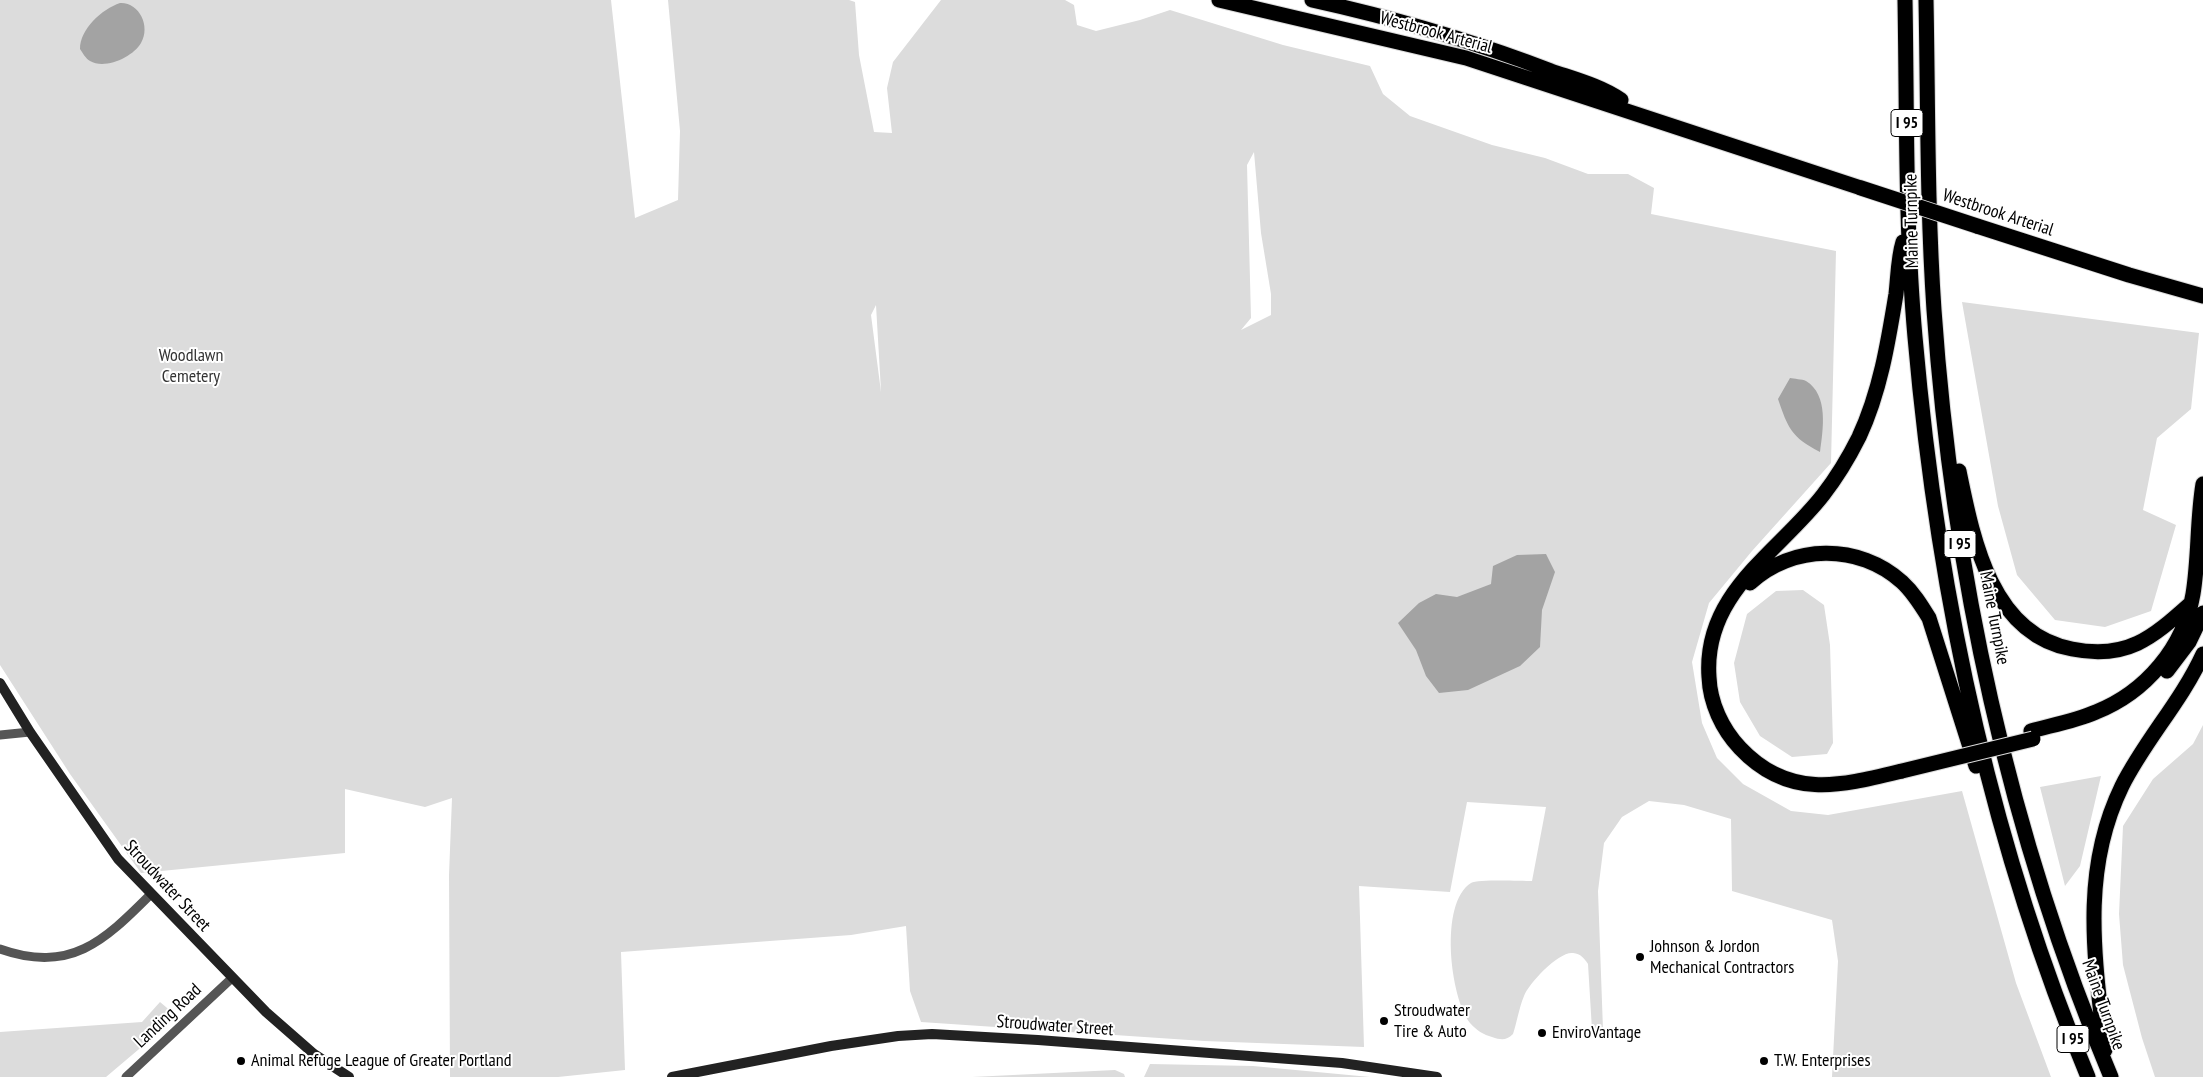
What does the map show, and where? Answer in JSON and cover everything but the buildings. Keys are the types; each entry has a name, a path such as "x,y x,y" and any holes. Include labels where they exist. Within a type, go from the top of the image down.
{"highway":[{"name":"Westbrook Arterial","path":"1219,0 1466,58 1977,226 2129,275 2203,296"},
{"name":"Westbrook Arterial","path":"1312,0 1372,13 1435,30 1519,58 1619,98 1641,115"},
{"name":"Maine Turnpike","path":"1905,0 1909,227 1915,335 1926,447 1941,556 1962,669 1993,797 2038,944 2088,1077"},
{"name":"Maine Turnpike","path":"1926,0 1931,255 1946,446 1960,539 1993,707 2038,873 2055,928 2109,1073"},
{"path":"1901,767 1853,783 1830,786 1796,782 1765,768 1738,746 1725,728 1712,696 1708,661 1714,628 1729,597 1823,495 1859,437 1882,372 1891,327 1902,244 1909,227"},
{"path":"1938,349 1958,467 1971,525 1990,578 2014,618 2032,633 2052,644 2085,652 2108,652 2130,647 2151,638 2190,604"},
{"path":"2032,735 2117,703 2153,675 2167,657 2178,638 2190,604 2195,572 2199,505 2203,484"},
{"path":"1993,797 1982,786 1929,618 1918,598 1902,582 1883,568 1862,559 1828,553 1794,558 1763,573 1746,588 1732,606 1722,627 1716,649 1715,672 1719,694 1727,716 1740,736 1755,752 1774,765 1806,776 1841,778 1901,767 2032,735 2074,728 2106,717 2127,707 2145,693 2176,660 2189,642 2203,613"},
{"path":"2109,1073 2094,943 2094,897 2100,851 2122,786 2133,766 2184,690 2203,654"}],"main road":[{"name":"Stroudwater Street","path":"0,683 30,732 104,841 150,895 266,1012 314,1054 349,1077"},
{"name":"Stroudwater Street","path":"672,1077 831,1046 898,1036 932,1034 1342,1063 1437,1077"}],"street":[{"path":"0,735 30,732"},
{"path":"0,949 40,957 75,953 91,946 105,936 150,895"},
{"name":"Landing Road","path":"126,1077 232,978"}],"green space":[{"name":"Woodlawn Cemetery","path":"0,0 611,0 635,218 678,200 680,131 668,0 849,0 855,2 859,55 874,132 892,133 887,88 893,62 941,0 1065,0 1074,5 1077,25 1096,31 1170,10 1283,45 1370,66 1383,94 1410,116 1492,145 1545,158 1588,174 1628,174 1654,188 1651,214 1836,251 1831,463 1752,551 1709,603 1692,662 1702,723 1717,758 1743,784 1791,811 1828,815 1962,791 2016,983 2051,1077 1832,1077 1838,961 1832,920 1732,891 1731,819 1684,805 1649,801 1622,817 1604,843 1598,891 1603,1030 1592,1030 1588,964 1578,954 1573,953 1560,957 1553,962 1527,990 1513,1034 1508,1038 1498,1039 1483,1034 1470,1023 1457,993 1453,973 1451,929 1455,910 1461,894 1471,883 1532,881 1546,807 1467,802 1450,892 1359,886 1364,1047 1204,1041 921,1022 910,991 906,926 851,935 621,952 625,1070 558,1077 450,1077 449,875 452,798 425,807 345,789 345,853 141,873 70,774 0,665","holes":["1254,152 1261,233 1271,294 1271,315 1241,330 1251,318 1247,165","876,305 881,391 881,392 871,315"]},
{"path":"1962,302 2199,333 2191,409 2157,438 2143,510 2176,525 2151,611 2105,627 2055,620 2017,575 1998,506"},
{"path":"1803,590 1824,605 1830,645 1833,743 1827,754 1792,757 1760,736 1740,702 1734,663 1747,614 1776,591"},
{"path":"2203,725 2203,1077 2155,1077 2142,1038 2123,965 2119,914 2123,826 2153,779 2193,744"},
{"path":"2101,776 2080,866 2065,886 2040,787"},
{"path":"160,1002 173,1013 145,1044 106,1077 0,1077 0,1032 142,1022"},
{"path":"1150,1064 1253,1066 1370,1077 1144,1077"},
{"path":"1115,1070 1124,1074 1125,1077 972,1077"}],"shaded area":[{"path":"120,3 133,6 141,16 145,29 141,43 132,53 118,61 103,64 90,61 80,49 84,34 99,15"},
{"path":"1790,378 1806,381 1818,395 1823,414 1820,452 1810,447 1788,425 1778,399"},
{"path":"1546,554 1555,572 1542,610 1540,647 1520,666 1468,690 1439,693 1426,676 1416,650 1398,623 1419,603 1436,594 1457,597 1491,584 1493,566 1517,555"}],"place":[{"name":"Johnson & Jordon Mechanical Contractors","path":"1640,957"},
{"name":"Stroudwater Tire & Auto","path":"1384,1021"},
{"name":"EnviroVantage","path":"1542,1033"},
{"name":"Animal Refuge League of Greater Portland","path":"241,1061"},
{"name":"T.W. Enterprises","path":"1764,1061"}]}
